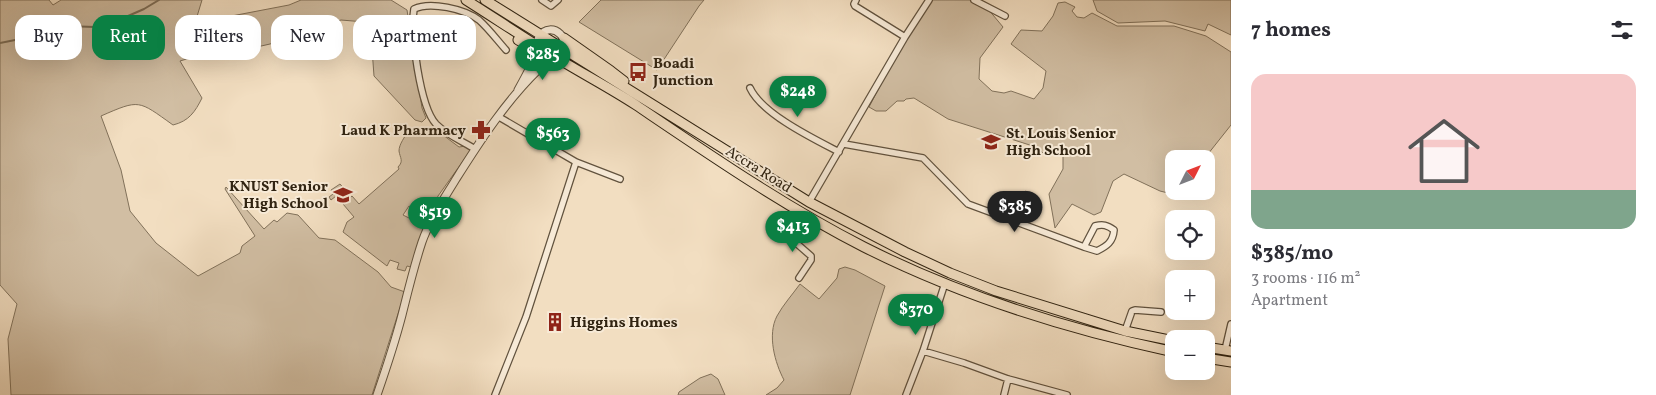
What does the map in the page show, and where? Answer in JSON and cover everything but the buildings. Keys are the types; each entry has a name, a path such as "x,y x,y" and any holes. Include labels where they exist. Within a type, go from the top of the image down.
{"highway":[{"name":"Accra Road","path":"466,0 634,104 684,139 828,227 879,254 945,283 1030,314 1097,334 1165,350"},
{"name":"Accra Road","path":"485,0 808,202 905,252 973,282 1061,312 1125,331 1165,339"},
{"path":"477,7 485,17 527,46 534,57"},
{"path":"564,38 612,71 643,98"},
{"path":"1215,348 1228,350"},
{"path":"1215,359 1231,362"}],"street":[{"path":"542,0 551,6 558,0"},
{"path":"856,0 855,6 905,37"},
{"path":"808,202 928,0"},
{"path":"974,0 1005,16"},
{"path":"475,149 446,133 435,123 430,115 419,76 413,28 414,9 420,6 435,5 466,13 478,20 506,50"},
{"path":"377,395 402,317 422,242 435,213 475,149 518,90 534,57 541,35 548,30 559,33 564,38 565,43 564,49 558,58 542,66 518,90"},
{"path":"750,88 760,102 780,118 839,152"},
{"path":"499,117 576,162 620,179"},
{"path":"844,144 922,158 968,204 1084,247 1097,251 1103,248 1114,237 1114,230 1102,224 1094,226 1084,247"},
{"path":"495,395 526,317 576,162"},
{"path":"1018,224 1017,217 1026,195"},
{"path":"778,228 811,256 811,260 799,278"},
{"path":"906,395 945,283"},
{"path":"1125,331 1132,311 1161,312"},
{"path":"1228,350 1231,327"},
{"path":"922,352 1067,395"},
{"path":"1004,395 1008,379"}],"shaded area":[{"path":"0,0 49,0 53,5 61,0 202,0 197,15 175,15 175,60 183,60 180,61 202,98 191,115 173,125 145,107 132,105 101,116 121,170 130,211 156,243 198,276 240,253 242,246 255,236 225,189 226,187 264,229 274,220 277,222 287,213 298,215 319,238 335,240 378,272 391,287 405,292 372,395 11,395 8,339 17,304 0,285"},
{"path":"301,0 391,0 407,10 408,15 353,15 353,21 343,20 343,15 271,15 270,44 261,46 261,15 237,15 289,5"},
{"path":"601,0 704,0 657,70 579,22"},
{"path":"931,0 970,0 988,9 1003,27 980,58 979,79 992,91 1004,93 1011,91 1034,99 1043,88 1046,71 1011,44 1021,30 1042,31 1053,16 1058,3 1065,2 1075,7 1072,11 1077,17 1084,18 1092,13 1117,26 1174,26 1206,36 1231,52 1231,125 1211,150 1165,150 1165,192 1124,174 1113,181 1101,212 1094,215 1072,204 1055,228 1049,194 1063,169 1063,156 1050,149 1043,153 1036,147 948,119 914,98 897,101 886,111 876,111 869,107 890,67"},
{"path":"1093,0 1231,0 1231,35 1208,24 1205,31 1165,21 1118,23 1097,11"},
{"path":"373,60 415,60 422,108 426,118 422,122 415,120 374,76"},
{"path":"417,129 434,133 439,132 459,147 466,146 471,150 438,196 423,230 411,267 407,266 405,271 397,269 399,263 390,260 387,266 343,232 347,222 354,217 343,204 352,196 359,204 399,169 401,161 399,148 408,131","holes":["409,206 419,211 415,221 403,215"]},
{"path":"340,184 346,191 338,199 336,196 331,200 329,197 333,194 331,190"},
{"path":"845,267 855,270 885,286 850,395 766,395 777,388 784,380 775,357 772,340 774,324 779,312 800,284 819,299 837,278 839,269"},
{"path":"711,374 718,379 725,395 678,395 679,392 700,378"}],"waterway":[{"path":"0,43 65,26 95,27 112,23 159,0"}],"place":[{"name":"Boadi Junction","path":"638,72"},
{"name":"Laud K Pharmacy","path":"481,130"},
{"name":"St. Louis Senior High School","path":"991,142"},
{"name":"KNUST Senior High School","path":"343,195"},
{"name":"Higgins Homes","path":"555,322"}]}
